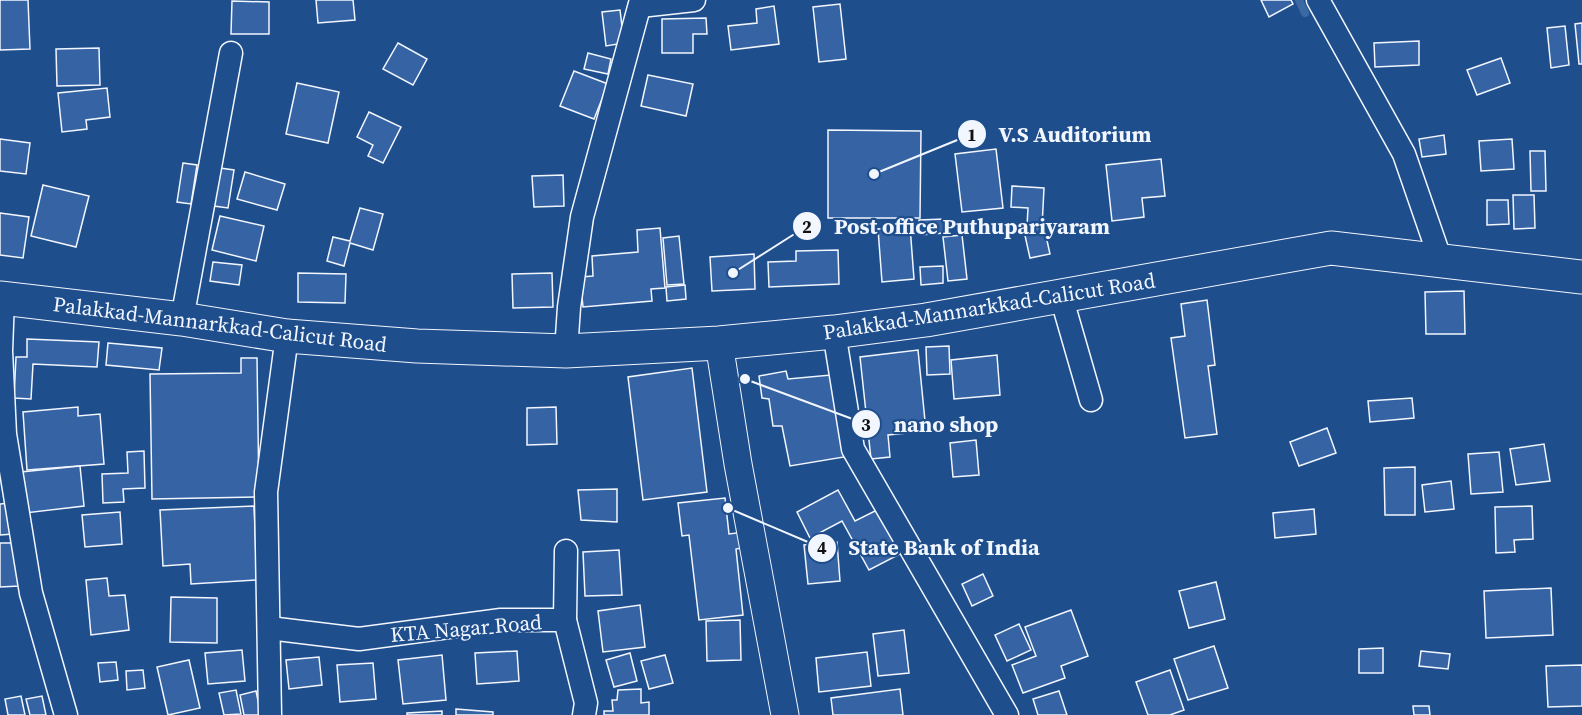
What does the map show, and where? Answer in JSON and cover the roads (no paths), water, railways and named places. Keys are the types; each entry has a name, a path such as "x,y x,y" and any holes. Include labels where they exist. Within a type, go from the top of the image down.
{"highway":[{"name":"Palakkad-Mannarkkad-Calicut Road","path":"2,298 183,320 287,336 417,346 566,351 718,343 834,332 926,320 1331,248 1582,277"}],"street":[{"path":"566,351 569,307 582,217 640,3 694,0"},
{"path":"1318,0 1404,154 1441,261"},
{"path":"183,320 231,53"},
{"path":"1061,296 1091,399"},
{"path":"2,298 1,351 7,489 31,592 66,715"},
{"path":"834,332 853,449 1007,715"},
{"path":"270,715 266,492 287,336"},
{"path":"718,343 785,715"},
{"path":"565,620 566,551"},
{"name":"KTA Nagar Road","path":"269,628 359,639 501,620 565,620 586,703 584,715"}],"waterway":[{"path":"1299,0 1305,13"}],"place":[{"name":"V.S Auditorium","path":"874,174"},
{"name":"Post office Puthupariyaram","path":"733,273"},
{"name":"nano shop","path":"745,379"},
{"name":"State Bank of India","path":"728,508"}]}
